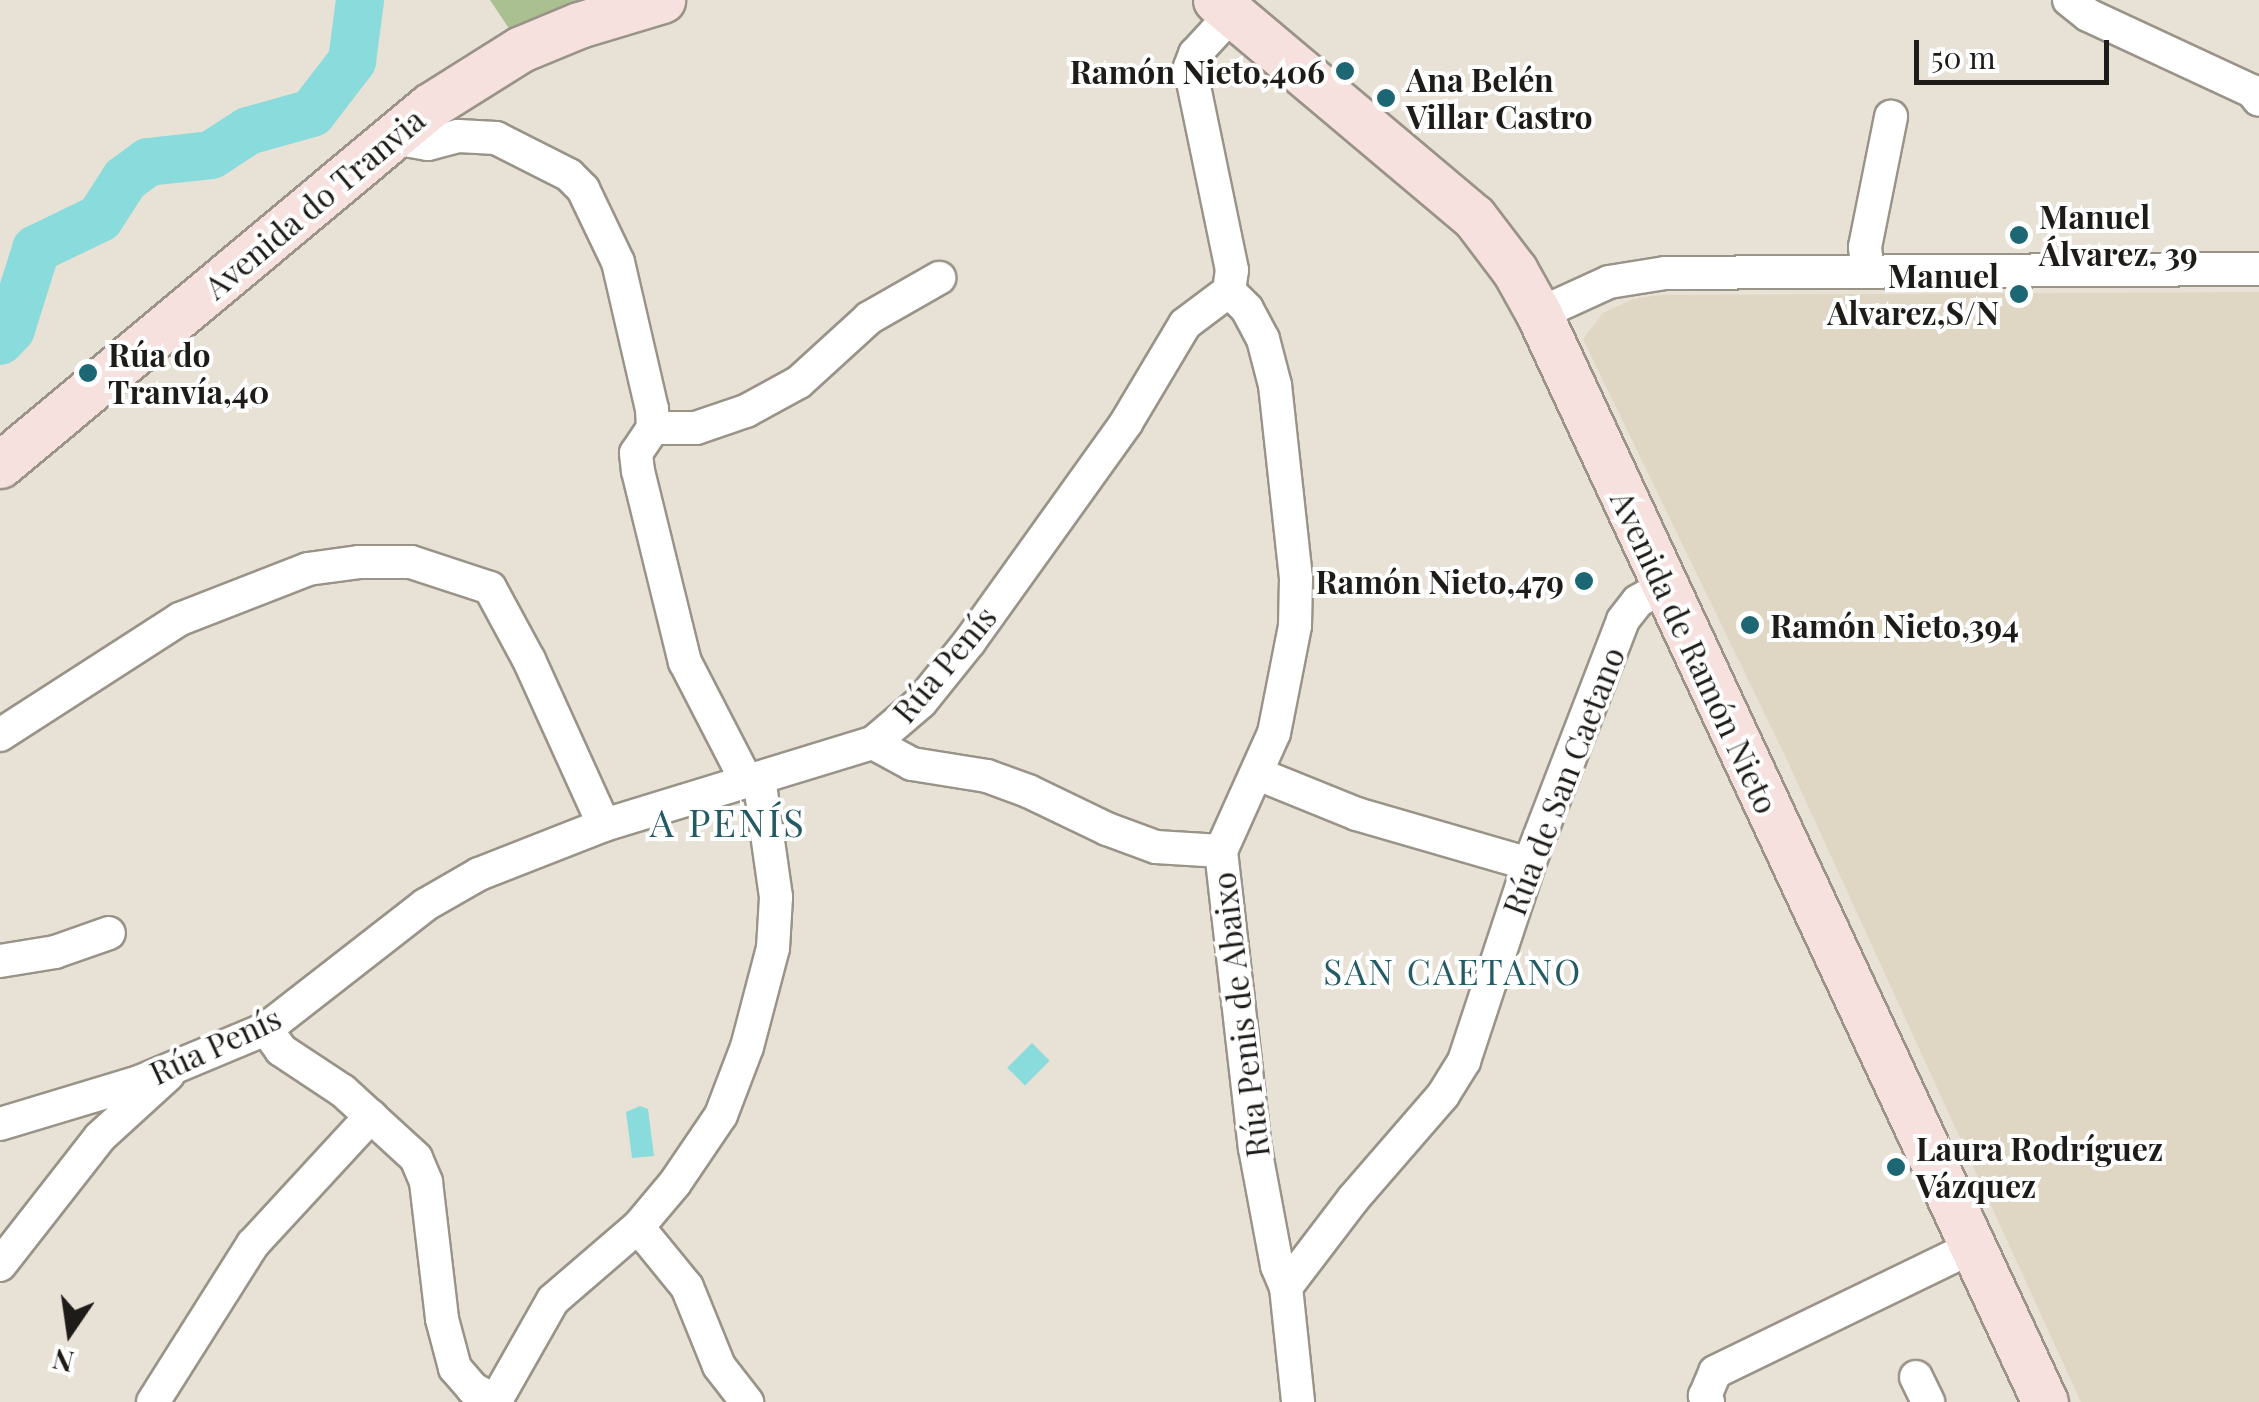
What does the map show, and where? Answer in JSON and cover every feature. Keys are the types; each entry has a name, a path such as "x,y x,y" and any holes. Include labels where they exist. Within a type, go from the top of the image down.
{"main road":[{"name":"Avenida do Tranvia","path":"0,465 398,132 475,75 520,49 579,24 662,0"},
{"name":"Avenida de Ramón Nieto","path":"1224,7 1474,217 1506,257 1539,314 2045,1402"}],"street":[{"path":"2069,0 2088,15 2252,91 2259,100"},
{"path":"1224,7 1190,68 1232,270 1229,291"},
{"path":"1868,272 1866,247 1892,117"},
{"path":"266,1028 281,1050 342,1091 416,1158 426,1182 442,1320 455,1368 473,1388 495,1401 553,1300 638,1227 676,1183 721,1115 747,1047 773,948 776,897 753,779 685,662 638,471 636,452 653,428 618,262 583,190 569,174 496,138 458,136 428,144 411,141 398,132"},
{"path":"1539,314 1597,287 1634,276 2259,269"},
{"path":"653,428 696,428 746,411 799,382 869,318 908,292 940,278"},
{"name":"Rúa Penís","path":"0,1124 174,1068 266,1028 425,905 479,874 604,826 873,742 921,702 970,641 1126,422 1162,354 1185,324 1229,291"},
{"name":"Rúa Penis de Abaixo","path":"1229,291 1247,309 1263,339 1276,385 1296,578 1295,626 1286,682 1258,774 1221,851 1255,1148 1277,1266 1286,1287 1298,1402"},
{"path":"0,735 180,619 308,569 359,562 411,562 490,588 530,660 604,826"},
{"name":"Rúa de San Caetano","path":"1286,1287 1353,1198 1443,1096 1464,1060 1529,864 1623,620 1638,601 1664,586"},
{"path":"873,742 912,764 987,776 1028,790 1107,829 1156,847 1221,851"},
{"path":"1258,774 1358,814 1529,864"},
{"path":"0,961 55,952 109,933"},
{"path":"0,1265 100,1137 156,1090 174,1068"},
{"path":"153,1402 254,1244 370,1116"},
{"path":"638,1227 686,1287 719,1366 746,1402"},
{"path":"1708,1402 1705,1396 1715,1372 1972,1247"}],"shaded area":[{"path":"2259,292 2259,1402 2081,1402 1787,760 1583,339 1603,313 1633,299 1659,295"}],"green space":[{"path":"490,0 592,0 512,33"}],"water":[{"path":"1032,1043 1050,1061 1025,1085 1007,1068"},
{"path":"640,1106 648,1109 654,1156 632,1158 626,1112"}],"waterway":[{"path":"0,341 11,329 36,249 100,218 125,179 148,162 211,155 248,131 312,113 352,61 360,0"}],"place":[{"name":"Ramón Nieto,406","path":"1345,71"},
{"name":"Ana Belén Villar Castro","path":"1386,98"},
{"name":"Manuel Álvarez, 39","path":"2019,235"},
{"name":"Manuel Alvarez,S/N","path":"2019,294"},
{"name":"Rúa do Tranvía,40","path":"88,373"},
{"name":"Ramón Nieto,479","path":"1584,581"},
{"name":"Ramón Nieto,394","path":"1750,625"},
{"name":"Laura Rodríguez Vázquez","path":"1896,1167"}],"district":[{"name":"A PENÍS","path":"728,822"},
{"name":"SAN CAETANO","path":"1453,971"}]}
